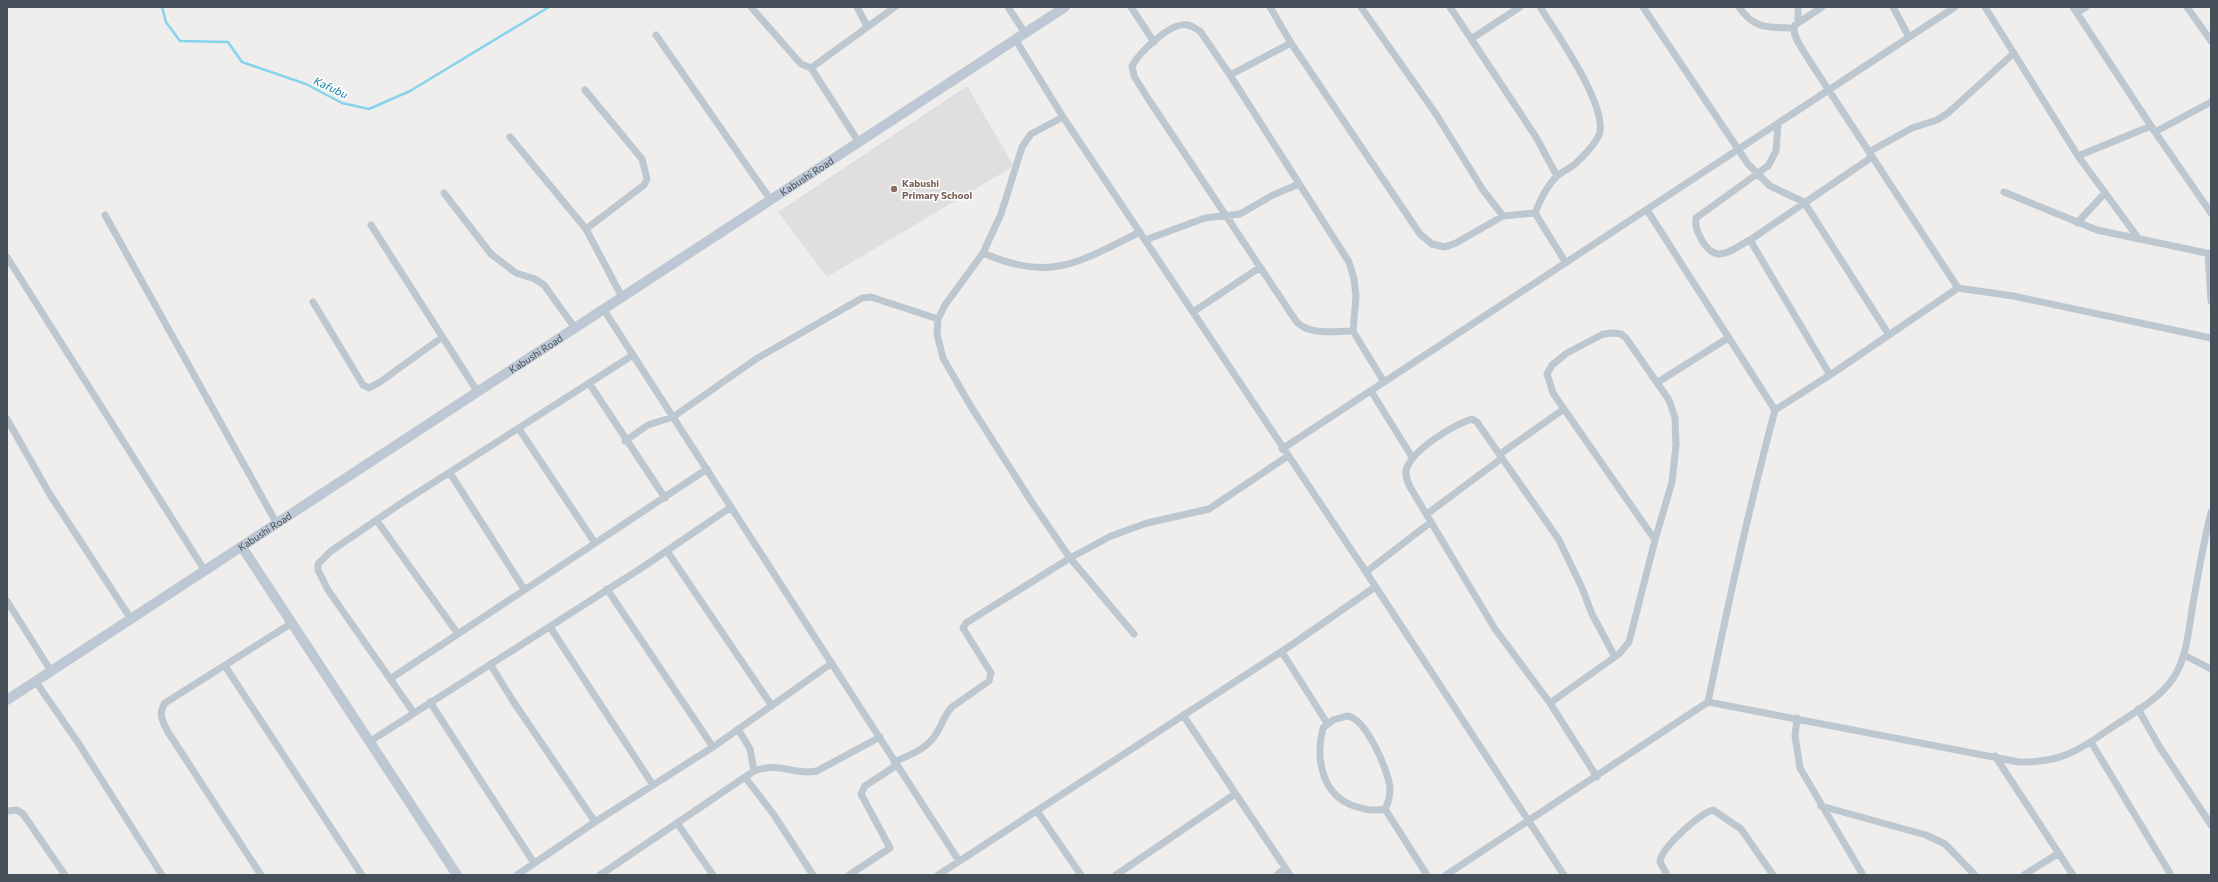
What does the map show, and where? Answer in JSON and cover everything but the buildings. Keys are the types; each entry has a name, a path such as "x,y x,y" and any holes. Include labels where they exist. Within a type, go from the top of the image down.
{"main road":[{"name":"Kabushi Road","path":"7,700 604,310 858,141 1065,7"},
{"path":"242,547 458,875"}],"street":[{"path":"751,7 801,64 811,68 858,141"},
{"path":"856,7 867,26"},
{"path":"811,68 895,7"},
{"path":"1008,7 1025,33"},
{"path":"1131,7 1154,42"},
{"path":"1270,7 1291,43 1420,234 1432,244 1445,246 1456,242 1503,216 1535,213"},
{"path":"1361,7 1436,114 1483,190 1503,216"},
{"path":"1450,7 1536,137 1557,176"},
{"path":"1471,40 1520,7"},
{"path":"1535,213 1541,198 1557,176 1573,166 1597,141 1600,132 1600,121 1583,76 1540,7"},
{"path":"1643,7 1738,151 1757,175 1770,186 1804,202 1889,335"},
{"path":"1739,7 1754,23 1765,28 1796,25 1822,7"},
{"path":"1798,7 1796,25 1808,60 1958,288"},
{"path":"1893,7 1909,37"},
{"path":"1282,448 1648,210 1955,7"},
{"path":"1985,7 2078,156 2140,239"},
{"path":"2086,7 2075,10 2153,129 2211,213"},
{"path":"2187,7 2211,41"},
{"path":"1353,331 1317,331 1301,327 1259,268 1134,76 1132,66 1137,57 1154,42 1176,27 1187,25 1200,30 1349,262 1354,279 1356,296 1353,331 1384,382"},
{"path":"656,35 770,199"},
{"path":"1015,39 1063,116 1282,448 1366,572 1564,875"},
{"path":"1230,75 1291,43"},
{"path":"1778,124 1776,151 1768,166 1702,212 1696,218 1695,226 1700,238 1712,252 1718,254 1730,251 1750,240 1871,154 1912,128 1937,120 1948,113 2014,52"},
{"path":"585,90 642,159 647,179 644,185 586,229"},
{"path":"2078,156 2153,129 2211,102"},
{"path":"1063,116 1031,134 1022,147 1001,214 983,254 952,293 938,319 937,334 944,358 999,452 1070,558 1134,634"},
{"path":"510,138 586,229 622,297"},
{"path":"1145,240 1198,219 1234,216 1248,212 1272,195 1299,184"},
{"path":"2004,192 2097,230 2209,254 2211,301"},
{"path":"444,193 491,254 516,273 535,279 544,285 575,328"},
{"path":"2077,223 2105,193"},
{"path":"1648,210 1775,410"},
{"path":"1535,213 1566,263"},
{"path":"105,215 277,524"},
{"path":"371,225 441,338 477,392"},
{"path":"983,254 1006,264 1044,269 1060,268 1088,258 1140,232"},
{"path":"1750,240 1830,375"},
{"path":"7,257 205,571"},
{"path":"1193,312 1259,268"},
{"path":"1708,702 1752,495 1775,410 1830,375 1958,288 2021,297 2211,338"},
{"path":"625,441 648,425 673,417 756,360 862,298 871,297 938,319"},
{"path":"313,302 362,385 370,388 441,338"},
{"path":"604,310 832,663 835,671 880,737 959,861"},
{"path":"1550,703 1626,648 1631,638 1654,540 1672,482 1676,445 1675,418 1672,408 1658,382 1626,338 1621,334 1603,334 1567,353 1548,369 1549,382 1564,409 1654,540"},
{"path":"1658,382 1728,338"},
{"path":"414,713 332,595 318,570 318,564 331,551 633,355"},
{"path":"589,383 625,441 664,498"},
{"path":"1371,391 1412,457"},
{"path":"1427,514 1564,409"},
{"path":"7,419 49,493 131,620"},
{"path":"1597,777 1550,703 1496,629 1408,483 1406,472 1412,457 1442,434 1472,419 1485,432 1559,540 1582,588 1592,614 1615,656"},
{"path":"519,429 594,543"},
{"path":"849,875 890,848 861,794 866,786 896,764 922,749 936,734 947,712 989,681 991,673 963,628 964,624 1070,558 1111,536 1147,523 1209,509 1288,456"},
{"path":"390,679 707,469"},
{"path":"450,473 524,589"},
{"path":"369,742 550,627 667,551 731,507"},
{"path":"1446,875 1529,822 1708,702 1995,756 2019,762 2041,763 2068,755 2091,742 2161,693 2174,677 2184,655 2201,554 2211,512"},
{"path":"377,521 458,634"},
{"path":"1366,572 1431,522"},
{"path":"667,551 772,706"},
{"path":"938,875 1282,652 1375,586"},
{"path":"607,589 713,748"},
{"path":"7,601 51,671"},
{"path":"261,875 168,732 161,717 160,711 165,703 292,623"},
{"path":"550,627 653,786"},
{"path":"1282,652 1327,723"},
{"path":"2184,655 2211,669"},
{"path":"517,875 595,822 713,748 832,663"},
{"path":"490,664 517,708 595,822"},
{"path":"225,666 362,875"},
{"path":"36,682 79,744 162,875"},
{"path":"430,702 534,863"},
{"path":"2138,709 2158,746 2211,825"},
{"path":"1183,715 1290,875"},
{"path":"1347,716 1352,717 1361,724 1382,762 1386,774 1390,795 1385,808 1364,809 1351,805 1334,794 1329,787 1321,766 1320,754 1321,735 1327,723 1347,716"},
{"path":"1797,718 1795,736 1800,768 1863,875"},
{"path":"738,729 750,749 754,771"},
{"path":"600,875 754,771 766,766 806,772 817,771 880,737"},
{"path":"2091,742 2171,875"},
{"path":"1995,756 2073,875"},
{"path":"745,777 774,815 813,875"},
{"path":"1116,875 1235,794"},
{"path":"1821,806 1926,835 1945,844 1975,875"},
{"path":"1385,808 1428,875"},
{"path":"7,811 17,810 23,814 65,875"},
{"path":"1667,875 1660,862 1664,852 1699,818 1713,810 1741,829 1773,875"},
{"path":"1037,811 1081,875"},
{"path":"678,823 713,875"},
{"path":"2024,875 2059,853"},
{"path":"612,868 617,875"},
{"path":"1277,875 1285,868"}],"shaded area":[{"name":"Kabushi Primary School","path":"967,86 1014,166 827,277 778,212"}],"waterway":[{"name":"Kafubu","path":"162,7 166,22 180,41 228,42 242,62 306,84 342,103 369,109 410,91 549,7"}],"place":[{"name":"Kabushi Primary School","path":"894,189"}]}
